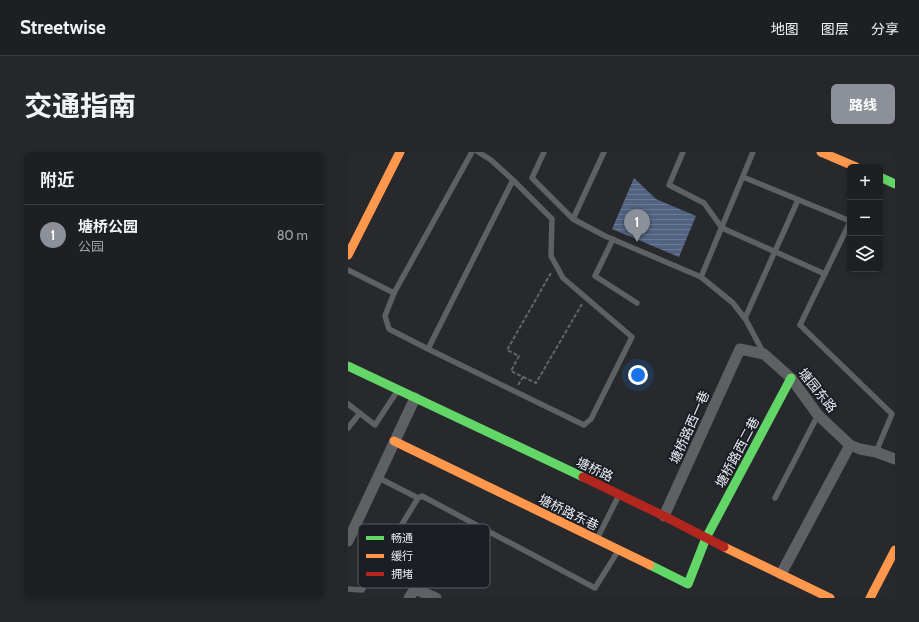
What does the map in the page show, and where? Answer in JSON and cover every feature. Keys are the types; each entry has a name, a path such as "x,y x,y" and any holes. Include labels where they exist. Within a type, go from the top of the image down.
{"street":[{"path":"348,255 400,152"},
{"path":"821,152 849,164"},
{"path":"883,178 895,184"},
{"name":"塘园东路","path":"740,348 764,354 791,378 818,415 850,445 895,459"},
{"name":"塘桥路西一巷","path":"664,516 740,348"},
{"name":"塘桥路","path":"348,366 619,494 830,598"},
{"name":"塘桥路西二巷","path":"706,538 791,378"},
{"path":"348,541 415,398"},
{"name":"塘桥路东巷","path":"394,441 688,584 706,538"},
{"path":"781,574 850,445"},
{"path":"870,598 895,550"},
{"path":"409,598 415,590 436,598"}],"lane":[{"path":"472,152 394,293 385,316 389,329 584,425 591,419 632,337 563,278 551,256 552,219 514,180 491,160 478,152"},
{"path":"544,152 532,178 573,219 612,239 701,277 733,303 745,318 764,354"},
{"path":"573,219 604,152"},
{"path":"683,152 668,185 704,203 722,228 824,274"},
{"path":"701,277 754,152"},
{"path":"743,177 847,220"},
{"path":"428,349 514,180"},
{"path":"745,318 798,200"},
{"path":"847,227 800,324 892,414 876,452"},
{"path":"612,239 595,276 638,303"},
{"path":"348,270 394,293"},
{"path":"348,404 375,425 398,389"},
{"path":"348,428 360,413"},
{"path":"775,498 818,415"},
{"path":"377,477 418,498 422,496 475,524"},
{"path":"597,540 619,494"},
{"path":"402,524 418,498"},
{"path":"490,532 595,588 618,551"},
{"path":"348,589 362,590 363,588"}],"path":[{"path":"556,264 507,350 519,356 511,371 536,383 586,297"},
{"path":"515,392 523,377"}],"water":[{"path":"634,178 656,199 696,216 679,257 612,229"}],"traffic: fast":[{"path":"883,178 895,184"},
{"path":"348,366 583,477"},
{"path":"650,565 688,584 706,538 791,378"}],"traffic: slow":[{"path":"348,255 400,152"},
{"path":"821,152 849,164"},
{"path":"394,441 650,565"},
{"path":"724,547 830,598"},
{"path":"870,598 895,550"}],"traffic: jam":[{"path":"583,477 724,547"}],"place":[{"name":"塘桥公园","path":"637,242"}]}
